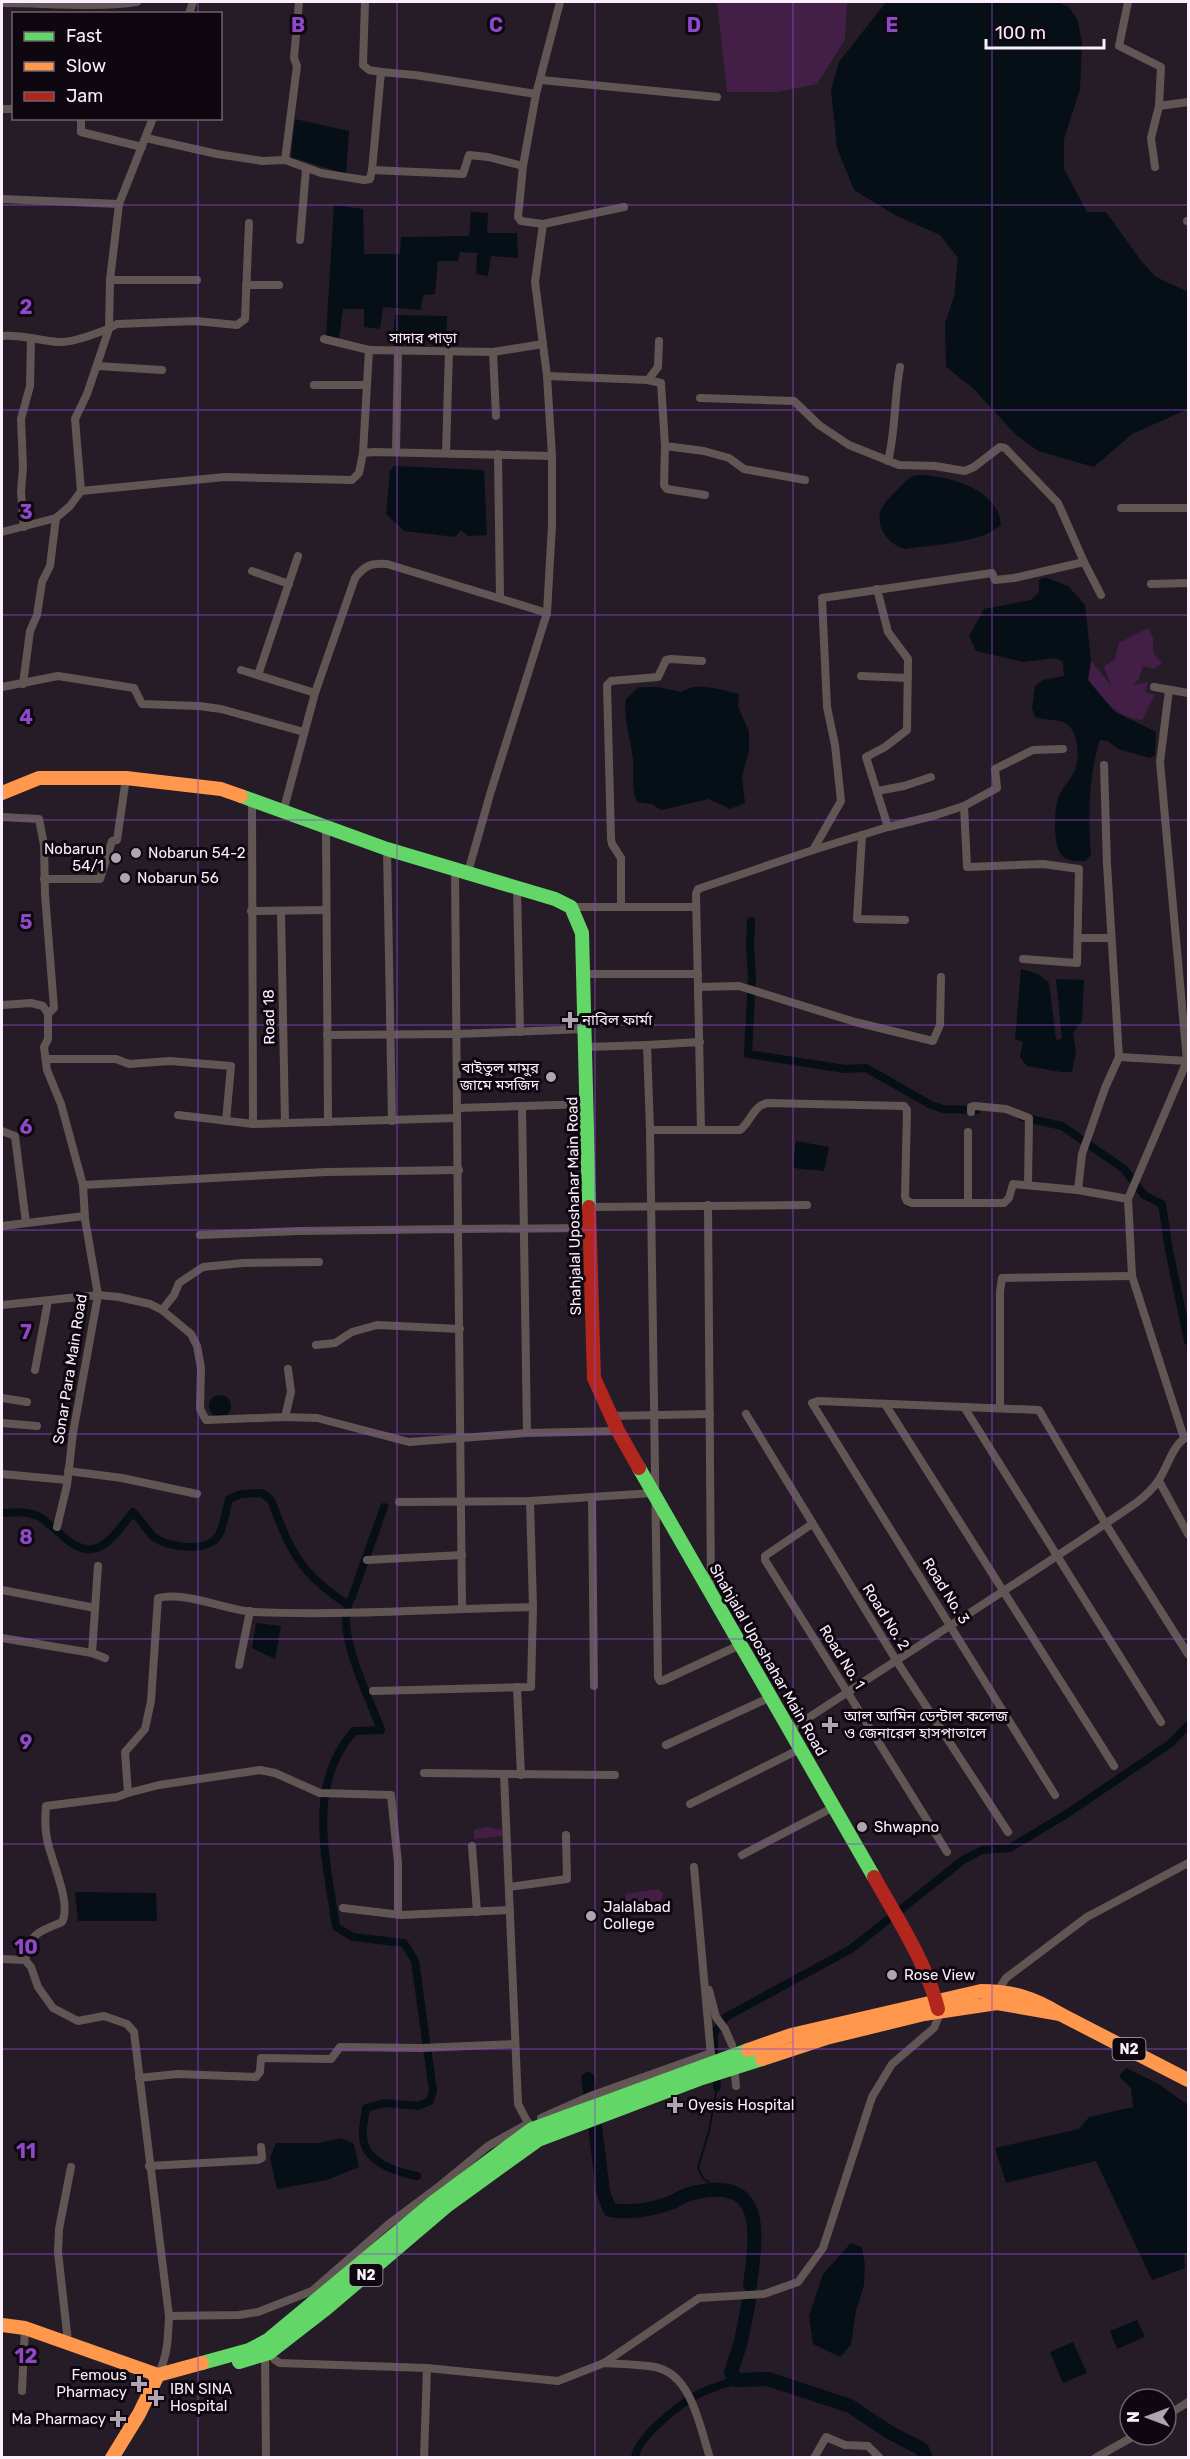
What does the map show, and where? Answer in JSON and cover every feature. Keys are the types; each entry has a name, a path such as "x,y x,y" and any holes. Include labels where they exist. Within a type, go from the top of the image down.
{"main road":[{"path":"2,793 39,778 126,778 221,789 387,849 517,887 555,899 571,907"},
{"name":"Shahjalal Uposhahar Main Road","path":"571,907 582,933 592,1228 594,1378 618,1431 902,1927 934,1992 937,2006"},
{"name":"N2","path":"176,2371 192,2364 249,2350 268,2340 435,2201 533,2131 711,2058 791,2036 937,2006 997,1997 1060,2014 1188,2080"},
{"name":"N2","path":"158,2375 204,2369 267,2354 327,2308 533,2131 605,2113 776,2054 937,2006"},
{"path":"2,2325 25,2328 158,2375 139,2414 112,2457"}],"street":[{"path":"2,3 110,6 137,2"},
{"path":"285,160 297,66 294,58 299,2"},
{"path":"365,2 363,65 369,70 536,94"},
{"path":"560,2 536,94 523,166 518,217 521,221 543,224 624,207"},
{"path":"1128,2 1119,46 1161,67 1159,106 1151,138 1155,167"},
{"path":"81,120 81,132 262,161 285,160 306,169 364,180 370,179 372,170 381,72"},
{"path":"541,80 717,97"},
{"path":"1159,106 1188,102"},
{"path":"2,532 56,518 70,506 81,490 75,418 98,366 109,329 110,280 119,204 152,120"},
{"path":"372,170 463,174 469,155 488,157 523,166"},
{"path":"300,240 306,169"},
{"path":"2,199 119,204"},
{"path":"2,336 14,335 62,343 109,329 117,324 196,321 237,325 245,319 249,223"},
{"path":"462,1608 457,1034 462,870 494,781 547,613 552,525 552,456 547,376 536,282 543,224"},
{"path":"110,280 197,280"},
{"path":"246,285 279,285"},
{"path":"24,527 21,492 23,467 21,419 30,386 31,338"},
{"path":"324,339 369,350"},
{"path":"648,380 658,367 659,341"},
{"name":"সাদার পাড়া","path":"363,453 365,385 369,350 493,352 543,344"},
{"path":"396,452 398,351"},
{"path":"446,453 449,351"},
{"path":"493,352 496,416"},
{"path":"98,366 162,370"},
{"path":"888,461 896,416 896,390 900,367"},
{"path":"547,376 648,380 661,383 665,488 705,495"},
{"path":"314,385 365,385"},
{"path":"700,398 794,401 819,425 849,445 899,465 935,466 965,471 1000,447 1005,448 1058,503 1101,595"},
{"path":"664,446 705,451 729,458 744,469 805,480"},
{"path":"81,490 225,477 352,480 359,473 363,453 552,456"},
{"path":"498,454 500,598"},
{"path":"1121,508 1188,508"},
{"path":"23,684 30,631 37,615 42,582 50,566 56,518"},
{"path":"258,675 298,556"},
{"path":"813,850 841,801 835,745 827,707 822,598 992,573 995,580 1014,578 1084,562"},
{"path":"283,812 315,693 355,578 372,563 387,564 547,613"},
{"path":"252,571 289,584"},
{"path":"1151,584 1188,584"},
{"path":"877,589 888,632 908,659 907,730 885,747 866,757 888,827"},
{"path":"621,907 621,858 611,839 607,685 611,681 658,677 666,660 702,661"},
{"path":"241,670 315,693"},
{"path":"2,687 58,676 102,682 134,688 142,704 210,708 304,732"},
{"path":"861,676 908,678"},
{"path":"1154,687 1187,692"},
{"path":"790,1730 1056,1557 1145,1496 1159,1481 1176,1447 1186,1438 1132,1276 1128,1199 1188,1060 1160,762 1171,690"},
{"path":"701,1130 696,907 698,890 813,850 964,806 997,788 995,768 1033,750 1064,749"},
{"path":"1078,1190 1082,1154 1105,1088 1119,1057 1111,938 1104,765"},
{"path":"877,790 904,786 931,777"},
{"path":"44,879 100,879 112,842 117,840 126,778"},
{"path":"252,802 253,1124"},
{"path":"964,806 966,866 968,868 1043,864 1079,869 1077,963 1023,959"},
{"name":"Sonar Para Main Road","path":"2,817 39,819 44,845 44,879 54,1008 48,1014 48,1039 44,1047 47,1070 61,1104 82,1185 98,1295 57,1527"},
{"path":"326,828 328,1122"},
{"path":"862,835 857,920 905,920"},
{"path":"387,849 392,1121"},
{"path":"517,887 520,1032"},
{"path":"571,907 696,907"},
{"path":"251,911 326,910"},
{"name":"Road 18","path":"281,912 285,1123"},
{"path":"1079,938 1092,940 1111,938"},
{"path":"584,974 698,974"},
{"path":"698,987 739,986 855,1022 933,1041 940,1025 941,977"},
{"path":"2,1005 31,1003 43,1006 48,1014"},
{"path":"327,1035 457,1034 586,1029"},
{"path":"587,1047 700,1042"},
{"path":"647,1045 657,1677 660,1681 664,1680 742,1644"},
{"path":"1119,1057 1188,1060"},
{"path":"46,1059 116,1059 129,1064 170,1061 231,1066 226,1121"},
{"path":"650,1130 740,1130 746,1126 758,1107 768,1103 903,1106 907,1110 905,1197 907,1201 912,1203 1004,1203 1009,1198 1013,1184 1078,1190 1128,1199"},
{"path":"457,1108 588,1104"},
{"path":"522,1107 527,1433"},
{"path":"971,1110 1006,1109 1029,1120 1028,1185"},
{"path":"178,1115 253,1124 458,1118"},
{"path":"2,1131 15,1136 26,1223"},
{"path":"968,1132 968,1203"},
{"path":"82,1185 326,1172 459,1170"},
{"path":"708,1205 711,1593"},
{"path":"591,1207 807,1205"},
{"path":"2,1226 85,1216"},
{"path":"200,1235 299,1230 592,1228"},
{"path":"162,1310 174,1296 179,1283 203,1267 243,1263 319,1262"},
{"path":"1000,1408 1002,1278 1132,1276"},
{"path":"2,1305 98,1295 150,1304 162,1310 191,1334 197,1346 201,1368 201,1409 202,1416 207,1420 317,1418 409,1442 460,1436 618,1431"},
{"path":"35,1370 48,1301"},
{"path":"316,1345 335,1343 352,1332 377,1325 460,1329"},
{"path":"285,1417 291,1392 288,1369"},
{"path":"2,1398 27,1402"},
{"name":"Road No. 3","path":"885,1404 818,1401 812,1403 1055,1795"},
{"path":"885,1404 1039,1410 1105,1523 1188,1654"},
{"path":"885,1404 1114,1766"},
{"path":"964,1407 1161,1722"},
{"path":"611,1416 710,1414"},
{"name":"Road No. 2","path":"746,1414 896,1660 1008,1832"},
{"path":"2,1423 37,1426"},
{"path":"2,1474 122,1478 197,1494"},
{"path":"1159,1481 1188,1534"},
{"path":"399,1502 530,1501 654,1493"},
{"path":"592,1497 594,1686"},
{"path":"373,1691 529,1688 532,1685 533,1607 530,1501"},
{"name":"Road No. 1","path":"812,1524 765,1556 765,1560 947,1852"},
{"path":"367,1560 462,1555"},
{"path":"92,1653 98,1566"},
{"path":"2,1590 95,1608"},
{"path":"128,1793 125,1752 145,1729 151,1701 158,1598 207,1601 250,1611 352,1614 533,1607"},
{"path":"239,1665 250,1611"},
{"path":"2,1638 92,1653 105,1658"},
{"path":"517,1687 521,1775"},
{"path":"666,1745 771,1697"},
{"path":"690,1804 800,1749"},
{"path":"25,1960 34,1934 62,1922 66,1911 48,1840 46,1806 117,1797 159,1785 260,1770 275,1773 320,1793 392,1796 399,1884 398,1913"},
{"path":"424,1773 615,1775"},
{"path":"169,2316 239,2315 258,2312 312,2291 390,2223 488,2146 533,2131 518,2104 504,1775"},
{"path":"742,1855 832,1808"},
{"path":"509,1887 567,1879 566,1835"},
{"path":"472,1846 477,1912"},
{"path":"997,1997 1006,1978 1087,1917 1188,1863"},
{"path":"694,1867 711,2058"},
{"path":"343,1908 408,1915 510,1910"},
{"path":"699,1934 704,1943 706,1978 716,2017 725,2029 732,2045"},
{"path":"2,1959 25,1960 31,1967 38,1986 53,2008 78,2021 104,2016 131,2027 134,2032 169,2316 168,2344 158,2375"},
{"path":"267,2354 280,2363 426,2368 558,2382 604,2363 699,2298 764,2294 798,2282 823,2248 872,2097 892,2064 934,2028 939,2016 937,2006"},
{"path":"139,2078 177,2074 256,2077 260,2072 261,2058 331,2059 340,2047 421,2048 514,2044"},
{"path":"735,2075 736,2086"},
{"path":"149,2166 258,2160 262,2158 261,2147"},
{"path":"68,2342 58,2252 59,2229 70,2167"},
{"path":"22,2391 25,2328"},
{"path":"266,2457 267,2354"},
{"path":"604,2363 657,2367 676,2377 686,2390 710,2457"},
{"path":"424,2457 426,2368"},
{"path":"814,2457 826,2437 845,2445 868,2446 880,2457"},
{"path":"1095,2457 1118,2445"}],"shaded area":[{"path":"717,2 847,2 845,40 817,84 777,92 727,92"},
{"path":"886,2 1057,2 1069,7 1078,21 1082,44 1080,89 1064,139 1064,169 1087,212 1106,212 1142,262 1156,277 1188,292 1188,409 1132,434 1094,467 1038,451 1015,434 973,388 946,367 945,323 954,297 958,258 940,235 895,215 854,190 837,148 831,90 839,62"},
{"path":"295,119 349,131 346,174 291,157"},
{"path":"334,205 363,209 364,254 400,254 401,237 469,236 471,212 488,213 487,233 517,233 518,258 491,256 488,276 476,274 477,253 460,252 458,261 438,261 435,294 423,295 421,310 383,307 380,329 364,327 364,309 343,309 339,338 326,336"},
{"path":"395,315 447,316 446,340 393,339"},
{"path":"394,466 484,470 487,535 468,536 461,530 455,537 404,531 386,514 390,471"},
{"path":"917,475 957,481 982,493 998,513 1001,525 982,536 970,539 905,549 899,547 884,532 879,519 880,513 886,501 905,481"},
{"path":"1043,578 1068,586 1085,605 1091,661 1088,680 1115,712 1156,732 1155,755 1150,758 1118,749 1108,741 1100,740 1093,768 1090,797 1091,855 1085,861 1069,860 1064,857 1060,853 1055,835 1055,813 1058,799 1077,763 1076,739 1067,724 1035,717 1032,708 1035,686 1043,680 1064,676 1063,662 1055,658 1024,662 976,651 969,636 984,609 1031,600 1039,592 1039,580"},
{"path":"1148,628 1153,638 1153,653 1162,663 1154,669 1143,666 1139,678 1133,685 1148,682 1145,692 1155,695 1142,720 1117,711 1105,701 1088,680 1091,661 1111,685 1104,667 1115,659 1119,643"},
{"path":"639,687 658,687 681,692 702,687 739,694 738,706 749,732 749,750 742,776 745,803 730,809 709,799 661,810 652,804 637,802 625,707 626,699"},
{"path":"1021,969 1038,974 1049,983 1056,1040 1062,1039 1056,979 1084,980 1082,1021 1073,1033 1076,1052 1072,1072 1027,1066 1020,1057 1023,1042 1015,1039"},
{"path":"796,1141 829,1147 824,1171 793,1167"},
{"path":"220,1395 228,1398 231,1406 228,1414 220,1417 212,1414 209,1406 212,1398"},
{"path":"256,1623 281,1626 275,1659 252,1648"},
{"path":"486,1827 502,1830 502,1836 474,1839 474,1830"},
{"path":"658,1889 663,1893 661,1901 626,1908 625,1894"},
{"path":"75,1892 156,1893 157,1921 78,1921"},
{"path":"1126,2068 1157,2083 1188,2105 1188,2251 1184,2254 1185,2268 1152,2280 1096,2161 1006,2183 995,2148 1079,2129 1089,2117 1133,2107 1131,2088 1119,2076"},
{"path":"341,2138 354,2144 359,2167 327,2180 277,2189 270,2158 276,2143 319,2143"},
{"path":"851,2243 862,2247 865,2265 864,2285 856,2311 851,2345 840,2357 813,2344 809,2316 823,2274"},
{"path":"1137,2320 1145,2337 1117,2349 1110,2331"},
{"path":"1073,2342 1087,2373 1063,2383 1050,2352"}],"waterway":[{"path":"751,921 752,976 748,1054 845,1069 866,1068 931,1105 943,1109 977,1110"},
{"path":"1022,1117 1062,1126 1124,1169 1144,1195 1162,1204 1188,1341"},
{"path":"2,1513 34,1514 45,1520 73,1544 88,1549 97,1548 107,1542 133,1512 154,1537 169,1544 188,1547 214,1541 224,1522 229,1499 241,1494 262,1493 271,1500 298,1560 318,1582 347,1604"},
{"path":"384,1507 347,1610 346,1626 355,1663 381,1730 354,1731 339,1753 329,1776 324,1800 323,1825 336,1927 353,1937 404,1943 415,1961 433,2091 430,2101 418,2106 385,2103 366,2108 363,2133 365,2145 375,2159 400,2172 417,2176"},
{"path":"714,2051 714,2033 726,2017 851,1949 963,1860 982,1850 1010,1848 1068,1813 1171,1743 1188,1725"},
{"path":"588,2079 590,2092"},
{"path":"717,2087 709,2131 698,2168 703,2178 719,2190"},
{"path":"595,2126 603,2192 610,2210 649,2209 673,2202 689,2194 714,2190 732,2192 744,2200 751,2212 754,2227 750,2285"},
{"path":"749,2301 741,2342 731,2372 736,2380 768,2379 850,2406 889,2432 922,2449 926,2458"},
{"path":"635,2458 637,2450 651,2431 682,2404 700,2393 736,2380"}],"traffic: fast":[{"path":"241,796 387,849 555,899 571,907 582,933 589,1207"},
{"path":"639,1468 874,1877"},
{"path":"202,2363 249,2350 268,2340 435,2201 532,2129 748,2050"},
{"path":"239,2362 269,2353 327,2308 448,2205 538,2140 702,2078 762,2059"}],"traffic: slow":[{"path":"2,793 39,778 126,778 221,789 241,796"},
{"path":"748,2050 791,2035 981,1991 1022,1996 1060,2014"},
{"path":"762,2059 826,2038 924,2014 997,2003 1060,2014 1188,2080"},
{"path":"2,2325 25,2328 158,2375 202,2363"},
{"path":"112,2458 139,2414 158,2375"}],"traffic: jam":[{"path":"589,1207 594,1378 618,1431 639,1468"},
{"path":"874,1877 919,1958 938,2009"}],"place":[{"name":"Nobarun 54-2","path":"136,853"},
{"name":"Nobarun 54/1","path":"116,858"},
{"name":"Nobarun 56","path":"125,878"},
{"name":"নাবিল ফার্মা","path":"570,1020"},
{"name":"বাইতুল মামুর জামে মসজিদ","path":"551,1077"},
{"name":"আল আমিন ডেন্টাল কলেজ ও জেনারেল হাসপাতালে","path":"830,1725"},
{"name":"Shwapno","path":"862,1827"},
{"name":"Jalalabad College","path":"591,1916"},
{"name":"Rose View","path":"892,1975"},
{"name":"Oyesis Hospital","path":"675,2105"},
{"name":"Femous Pharmacy","path":"139,2384"},
{"name":"IBN SINA Hospital","path":"156,2398"},
{"name":"Ma Pharmacy","path":"118,2419"}]}
